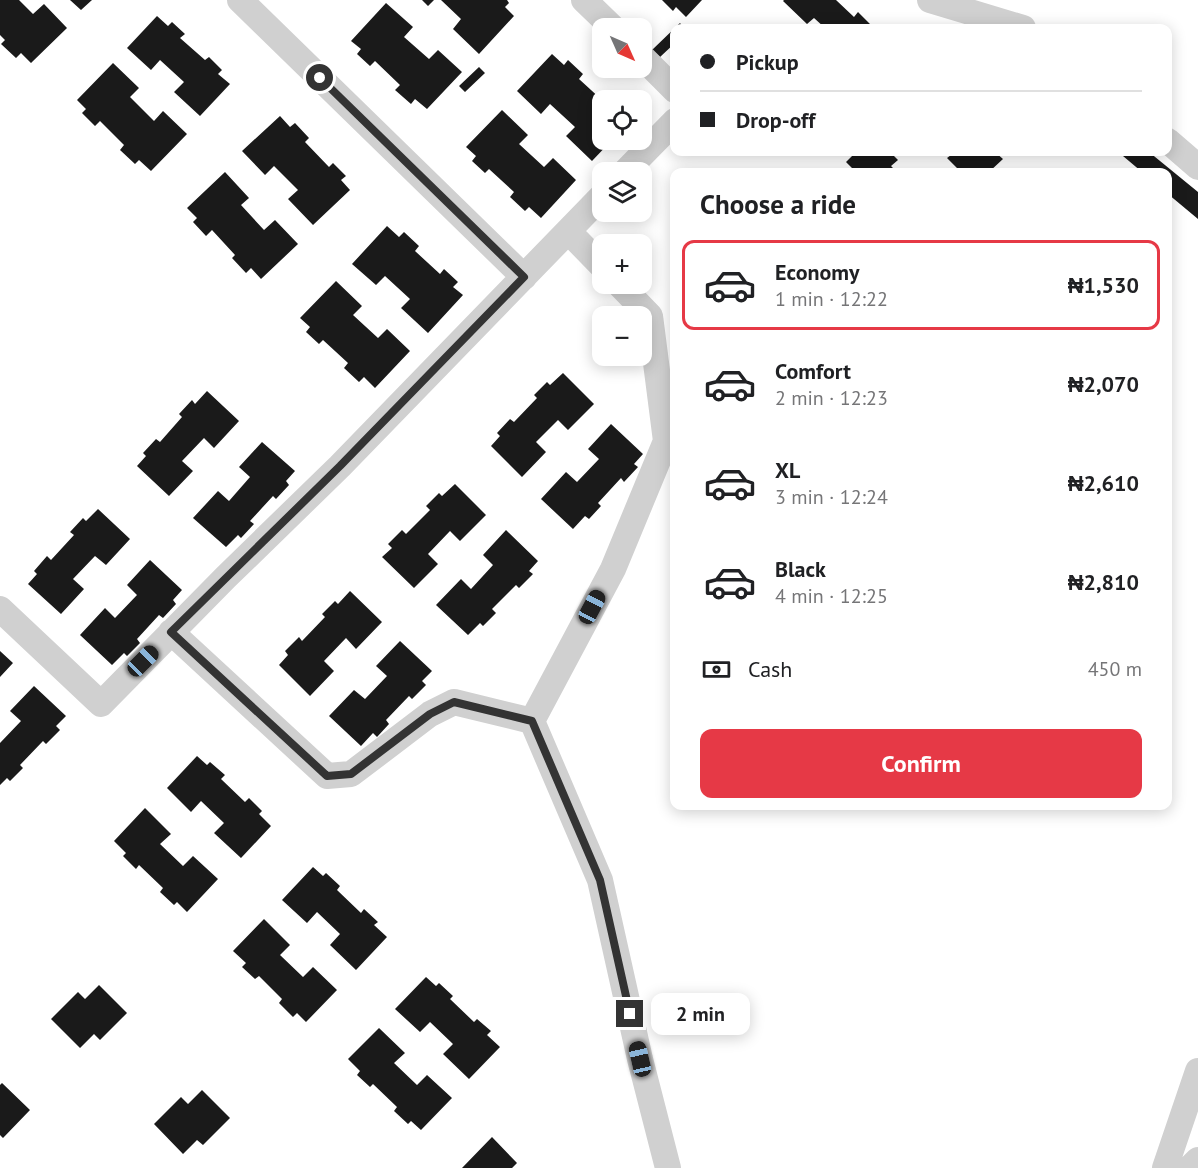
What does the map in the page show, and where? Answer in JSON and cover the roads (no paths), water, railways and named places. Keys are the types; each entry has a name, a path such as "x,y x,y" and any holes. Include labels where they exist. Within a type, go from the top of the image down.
{"street":[{"path":"240,0 524,277"},
{"path":"584,0 603,18"},
{"path":"930,0 1010,24"},
{"path":"652,67 670,85"},
{"path":"635,162 670,125"},
{"path":"1172,144 1198,167"},
{"path":"0,609 101,704 340,466 592,206"},
{"path":"568,231 592,256"},
{"path":"532,721 613,569 666,441 650,316 629,294"},
{"path":"171,632 327,776 351,774 430,714 454,702 532,721"},
{"path":"532,721 600,880 640,1059 668,1168"},
{"path":"1165,1168 1198,1071"},
{"path":"1190,1168 1198,1160"}]}
